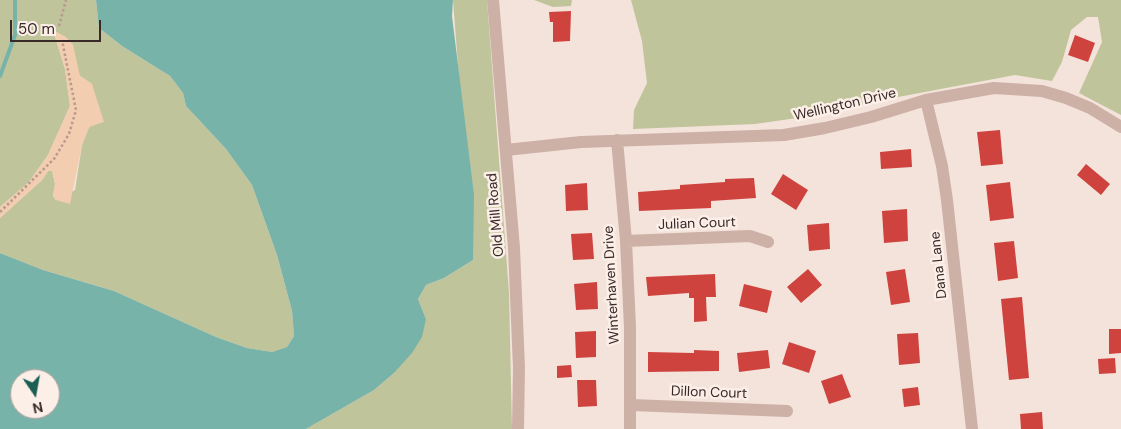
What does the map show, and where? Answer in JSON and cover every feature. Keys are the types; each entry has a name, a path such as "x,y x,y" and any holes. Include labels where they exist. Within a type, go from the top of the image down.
{"street":[{"name":"Old Mill Road","path":"494,0 516,287 518,429"},
{"name":"Wellington Drive","path":"506,150 617,140 784,134 862,119 926,100 994,88 1042,91 1090,108 1121,127"},
{"name":"Dana Lane","path":"926,100 946,191 972,429"},
{"name":"Winterhaven Drive","path":"617,140 626,241 631,405 630,429"},
{"name":"Julian Court","path":"626,241 750,236 768,242"},
{"name":"Dillon Court","path":"631,405 786,411"}],"path":[{"path":"59,26 66,0"},
{"path":"0,212 54,159 69,134 76,110 62,40"}],"green space":[{"path":"0,0 96,0 99,28 122,46 170,76 183,93 186,106 226,149 252,185 277,255 292,311 294,336 287,347 272,352 247,348 216,337 114,291 43,270 0,253 0,218 42,180 48,171 52,171 55,184 53,196 56,200 75,190 82,145 89,127 95,124 92,84 80,76 53,30 65,69 70,106 48,155 29,182 0,207"},
{"path":"453,0 487,0 509,293 512,429 306,429 374,390 394,373 426,319 418,299 426,285 444,278 473,260"},
{"path":"534,0 572,0 571,6 553,7"},
{"path":"631,0 1121,0 1121,115 1079,93 1102,42 1098,17 1087,17 1071,30 1062,62 1052,81 1015,75 877,101 825,114 755,124 633,129 634,110 647,83 642,41"}],"sand":[{"path":"53,30 66,37 73,45 80,76 92,84 104,122 89,127 82,145 70,204 56,200 53,196 55,183 52,171 48,171 42,180 0,218 0,207 29,182 48,155 70,106 65,69"}],"water":[{"path":"96,0 453,0 452,16 474,195 473,260 444,278 426,285 418,299 426,319 422,337 412,353 394,373 374,390 306,429 0,429 0,253 43,270 114,291 216,337 247,348 272,352 287,347 294,336 292,311 277,255 252,185 226,149 186,106 183,93 170,76 122,46 99,28"}],"building":[{"path":"571,11 570,41 553,42 553,22 550,22 549,12"},
{"path":"1075,35 1095,43 1088,62 1068,55"},
{"path":"1000,130 1003,164 981,166 977,132"},
{"path":"911,149 912,167 881,169 880,152"},
{"path":"1086,164 1110,184 1101,195 1077,175"},
{"path":"783,174 808,190 796,210 771,194"},
{"path":"754,178 756,198 711,201 711,208 639,211 638,192 680,189 680,185 725,182 725,179"},
{"path":"1010,182 1014,218 990,221 986,185"},
{"path":"587,183 588,210 566,211 565,185"},
{"path":"907,209 908,241 884,243 882,211"},
{"path":"829,223 830,249 809,251 807,225"},
{"path":"592,233 594,259 573,260 571,234"},
{"path":"1014,241 1018,278 998,281 994,243"},
{"path":"808,269 822,285 801,303 787,287"},
{"path":"905,269 910,302 891,305 886,272"},
{"path":"715,274 716,297 706,297 707,321 694,322 694,298 689,298 689,293 648,296 646,277"},
{"path":"597,282 598,309 576,310 574,284"},
{"path":"744,284 772,291 767,313 739,306"},
{"path":"1022,297 1029,378 1009,380 1001,299"},
{"path":"1109,329 1121,329 1121,353 1109,354"},
{"path":"596,331 596,357 576,358 575,332"},
{"path":"918,333 920,363 899,365 897,334"},
{"path":"789,342 816,351 809,373 782,364"},
{"path":"694,350 719,351 719,371 648,372 648,352 694,353"},
{"path":"768,350 770,368 739,372 737,353"},
{"path":"1115,358 1116,373 1099,374 1098,359"},
{"path":"571,365 572,377 557,378 557,366"},
{"path":"842,374 851,397 829,404 821,381"},
{"path":"577,380 596,380 597,406 578,407"},
{"path":"918,387 920,405 904,407 902,389"},
{"path":"1042,412 1043,429 1021,429 1020,414"}],"waterway":[{"path":"0,76 15,35 15,0"}]}
